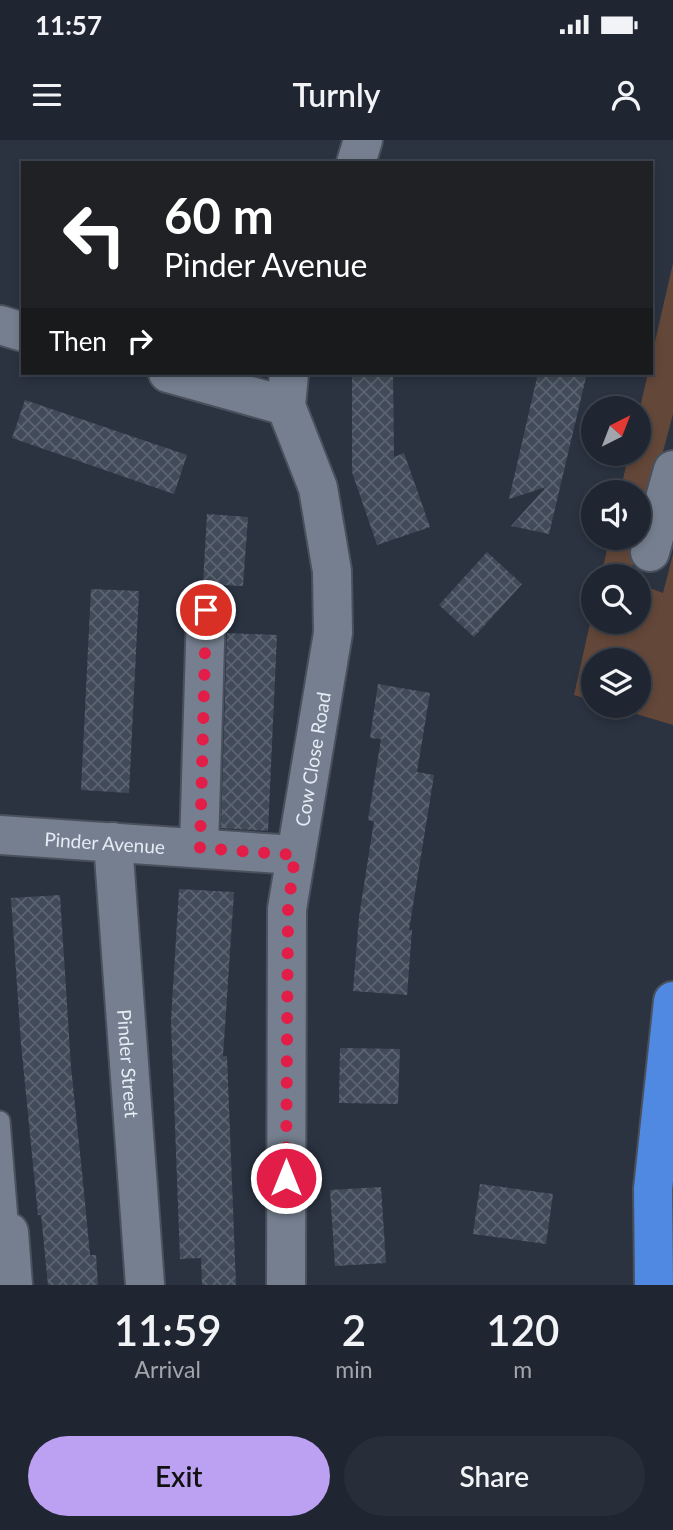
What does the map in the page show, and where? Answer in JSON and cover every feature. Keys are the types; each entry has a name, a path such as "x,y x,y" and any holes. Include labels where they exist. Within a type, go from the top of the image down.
{"highway":[{"path":"654,1285 653,1189 673,1001"}],"street":[{"path":"357,161 363,140"},
{"path":"0,325 21,331"},
{"path":"183,375 288,389"},
{"name":"Cow Close Road","path":"286,1285 288,909 333,621 332,571 318,488 288,389"},
{"path":"650,552 673,470"},
{"path":"200,848 206,610"},
{"name":"Pinder Avenue","path":"0,835 295,855"},
{"name":"Pinder Street","path":"113,842 145,1285"},
{"path":"9,1232 13,1285"}],"lane":[{"path":"0,1121 9,1232"}],"shaded area":[{"path":"673,263 673,414 651,497 651,480 623,480 626,466 651,466 651,396 643,396 648,375 653,375 653,350"},
{"path":"607,550 637,550 633,564 604,564"},
{"path":"673,554 673,725 650,718 651,648 585,648 588,634 651,634 651,588 663,593"},
{"path":"581,664 581,697 574,695"}],"building":[{"path":"352,375 393,375 394,457 404,453 430,527 377,545 352,472"},
{"path":"538,375 587,375 549,534 511,526 546,487 509,499"},
{"path":"25,400 187,455 174,494 12,438"},
{"path":"207,514 248,517 243,586 203,584"},
{"path":"487,552 522,584 474,637 439,605"},
{"path":"91,589 139,591 129,793 81,790"},
{"path":"227,633 277,635 268,831 221,828"},
{"path":"378,684 430,693 417,772 434,775 409,930 412,930 407,995 353,991 359,917 374,821 368,820 381,739 370,738"},
{"path":"179,889 234,892 223,1056 227,1056 236,1285 202,1285 201,1258 180,1259 171,1021"},
{"path":"60,895 71,1067 90,1255 96,1255 98,1285 48,1285 41,1215 38,1215 21,1044 11,898"},
{"path":"340,1048 400,1049 398,1104 339,1103"},
{"path":"480,1184 553,1194 546,1244 473,1234"},
{"path":"381,1187 386,1263 335,1266 330,1190"}],"route":[{"path":"206,610 200,848 295,855 288,909 286,1178"}]}
